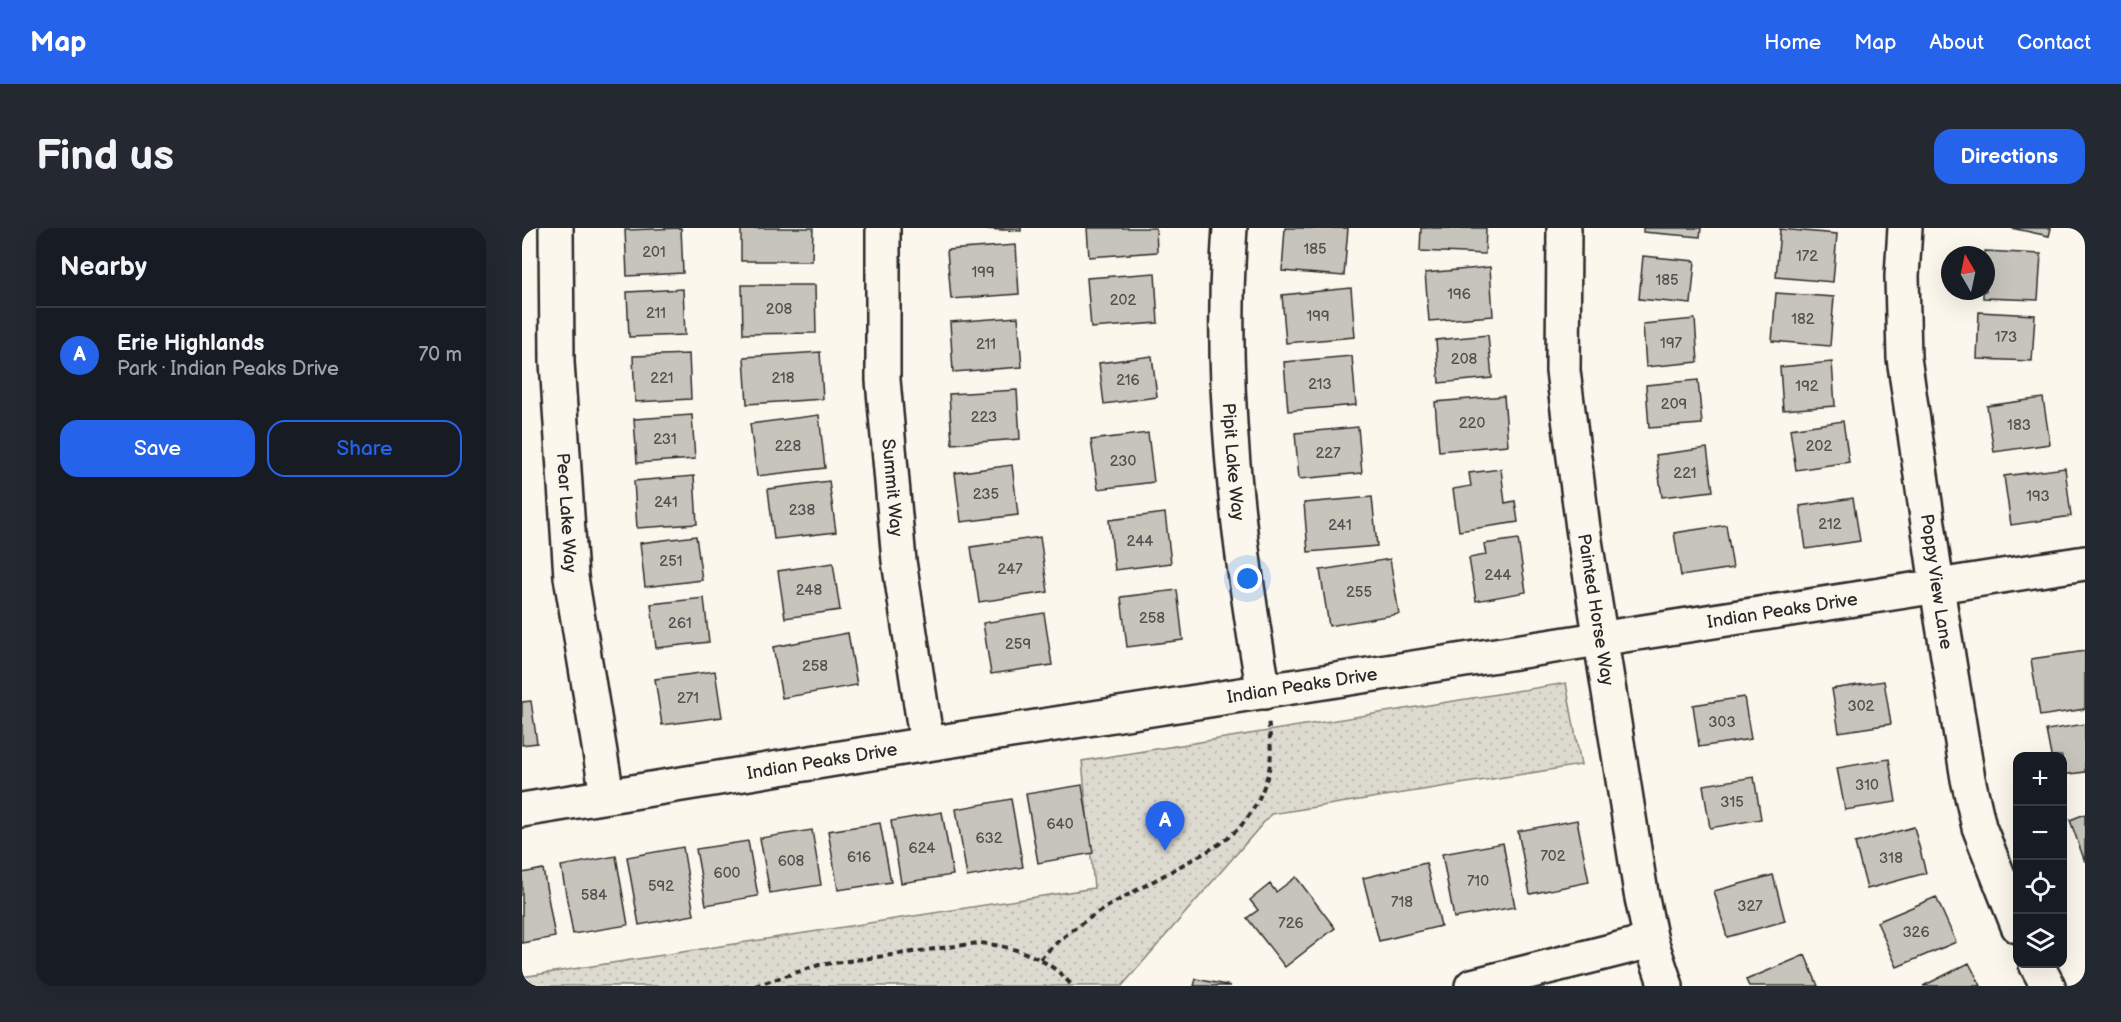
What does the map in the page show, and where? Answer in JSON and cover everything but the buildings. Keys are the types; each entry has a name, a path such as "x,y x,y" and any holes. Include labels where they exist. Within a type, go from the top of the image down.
{"street":[{"name":"Pear Lake Way","path":"556,228 558,374 571,577 607,795"},
{"name":"Summit Way","path":"883,228 883,380 899,561 927,744"},
{"name":"Pipit Lake Way","path":"1230,228 1227,271 1230,431 1238,514 1265,703"},
{"name":"Painted Horse Way","path":"1564,228 1563,371 1599,640 1641,893 1651,941 1666,986"},
{"name":"Poppy View Lane","path":"1905,228 1902,276 1904,357 1937,588 1972,798 1979,827 2013,914"},
{"name":"Indian Peaks Drive","path":"522,810 927,744 1265,703 1599,640 2085,563"},
{"path":"1472,986 1651,941"},
{"path":"2039,968 2048,986"}],"path":[{"path":"1040,958 1059,938 1098,912 1219,844 1239,828 1259,800 1269,772 1271,752 1265,703"},
{"path":"755,986 819,965 953,945 1001,945 1040,958 1072,986"}],"shaded area":[{"path":"1566,683 1581,765 1271,814 1122,986 522,986 522,977 1094,888 1082,761"}],"place":[{"name":"Erie Highlands","path":"1165,851"}]}
